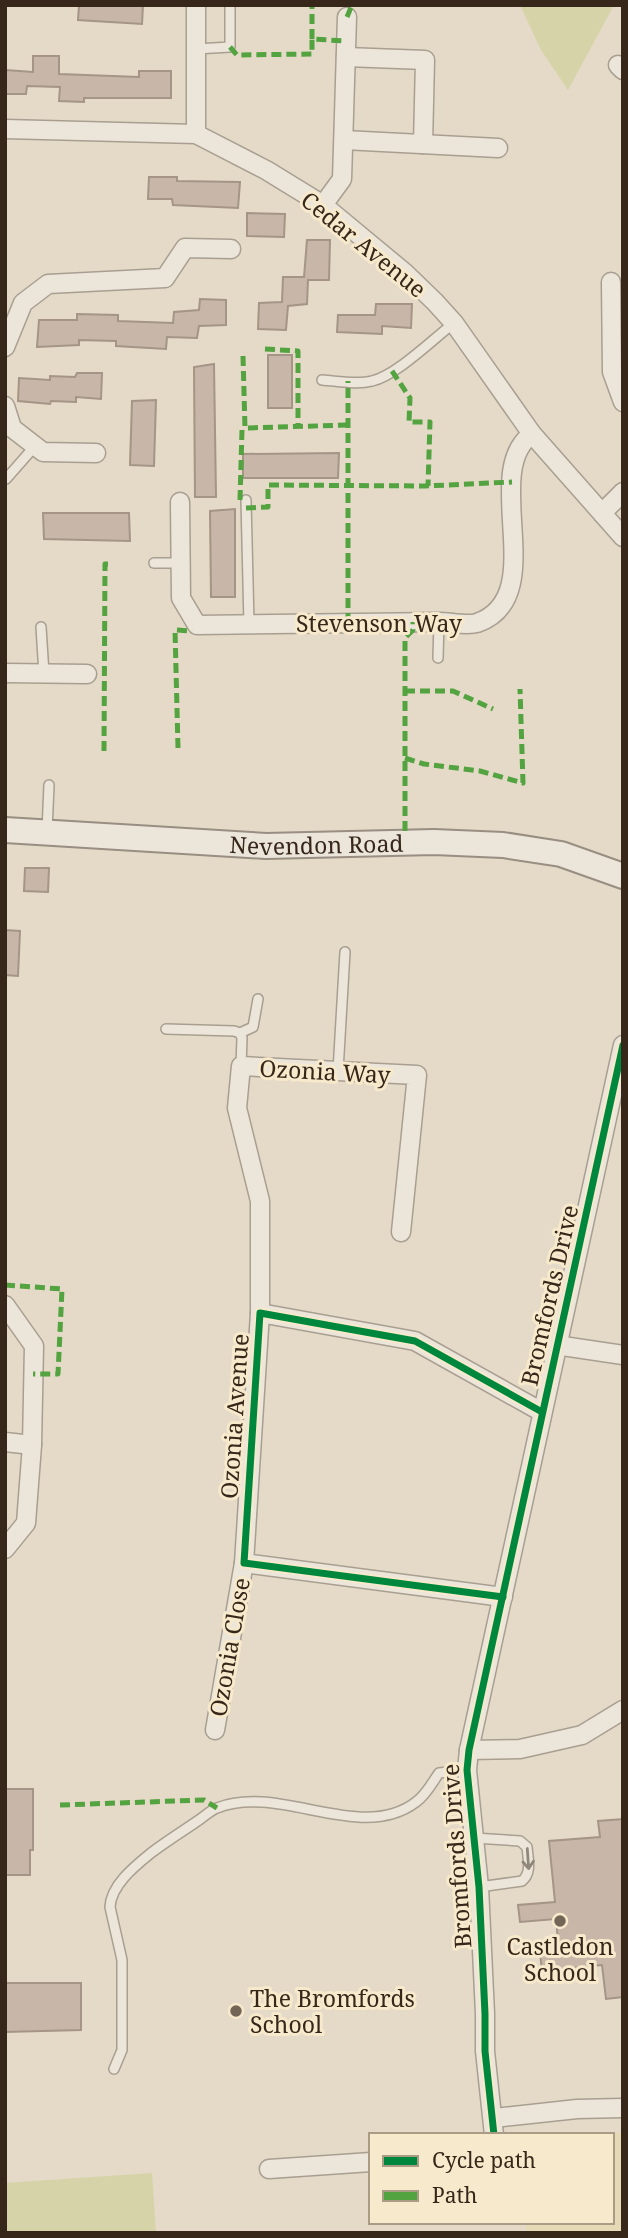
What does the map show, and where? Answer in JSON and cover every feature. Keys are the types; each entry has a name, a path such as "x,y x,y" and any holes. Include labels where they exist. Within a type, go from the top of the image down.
{"street":[{"path":"196,5 196,134"},
{"path":"323,205 342,178 347,17"},
{"path":"346,57 425,60 423,144"},
{"name":"Cedar Avenue","path":"5,129 196,134 266,170 323,205 405,273 454,324 532,434 623,537"},
{"path":"344,140 498,148"},
{"path":"5,347 23,303 48,284 164,278 185,248 231,249"},
{"path":"611,282 612,372 623,402"},
{"path":"5,406 12,428 43,452 96,453"},
{"name":"Stevenson Way","path":"180,502 181,598 197,625 439,622 476,624 499,609 513,579 512,463 521,442 532,434"},
{"path":"601,513 623,492"},
{"path":"5,673 87,674"},
{"name":"Nevendon Road","path":"5,830 266,846 434,842 503,845 561,854 623,876"},
{"name":"Bromfords Drive","path":"494,2126 485,2051 479,1887 467,1770 468,1750 623,1045"},
{"name":"Ozonia Way","path":"260,1313 260,1201 237,1108 241,1066 417,1075 401,1232"},
{"path":"5,1305 34,1346 32,1445 26,1523 5,1549"},
{"name":"Ozonia Avenue","path":"244,1563 260,1313 415,1341 542,1412"},
{"path":"556,1345 623,1355"},
{"path":"5,1442 32,1445"},
{"path":"244,1563 503,1597"},
{"name":"Ozonia Close","path":"215,1730 244,1563"},
{"path":"468,1750 520,1749 582,1735 623,1710"},
{"path":"494,2126 577,2109 623,2108"},
{"path":"269,2169 369,2162"}],"lane":[{"path":"196,48 230,47 230,5"},
{"path":"322,380 372,381 403,364 454,324"},
{"path":"6,479 35,446"},
{"path":"246,500 249,624"},
{"path":"154,563 179,563"},
{"path":"438,658 439,622"},
{"path":"41,627 44,674"},
{"path":"47,833 49,785"},
{"path":"338,1071 345,951"},
{"path":"166,1030 240,1033 253,1027 258,999"},
{"path":"240,1033 241,1066"},
{"path":"114,2069 122,2049 122,1960 110,1907 111,1899 129,1873 144,1859 217,1808 265,1802 359,1817 389,1815 417,1802 439,1773 467,1770"},
{"path":"474,1838 520,1841 527,1847 529,1872 522,1881 479,1887"}],"shaded area":[{"path":"520,5 614,5 568,90 541,50"},
{"path":"614,2133 623,2133 623,2233 526,2233 526,2224 614,2224"},
{"path":"152,2173 156,2233 5,2233 5,2183"}],"building":[{"path":"79,5 143,5 142,24 78,20"},
{"path":"33,56 59,56 59,74 139,77 139,71 171,71 171,98 84,98 84,102 59,101 60,87 27,86 26,94 5,94 6,70 33,72"},
{"path":"149,177 177,177 177,181 240,182 238,208 173,205 172,199 148,199"},
{"path":"247,213 285,214 284,237 247,236"},
{"path":"307,240 330,240 329,280 308,280 307,304 288,306 286,330 258,329 259,303 282,302 283,277 304,277"},
{"path":"200,299 226,300 226,325 199,326 197,338 167,337 166,349 116,346 116,341 79,340 79,345 37,347 39,320 77,320 77,314 118,315 118,321 173,323 174,312 199,310"},
{"path":"376,304 412,304 411,328 382,326 382,334 337,332 338,315 375,315"},
{"path":"268,355 292,355 292,408 268,408"},
{"path":"214,364 216,497 195,497 194,367"},
{"path":"77,373 102,373 101,399 76,397 76,402 51,401 50,404 18,401 19,378 50,380 50,376 75,377"},
{"path":"156,400 154,466 130,465 132,401"},
{"path":"339,453 338,478 243,478 243,454"},
{"path":"235,509 235,597 211,597 210,511"},
{"path":"43,513 129,513 130,541 44,539"},
{"path":"25,868 49,868 48,892 24,891"},
{"path":"5,930 20,931 18,976 5,975"},
{"path":"5,1789 33,1789 33,1850 30,1850 30,1875 5,1875"},
{"path":"623,1819 623,1997 606,1999 602,1965 542,1971 540,1953 559,1951 556,1919 520,1922 518,1905 555,1902 549,1841 600,1837 598,1821"},
{"path":"5,1983 81,1983 81,2030 5,2032"}],"marked path":[{"path":"312,5 312,39"},
{"path":"347,17 352,5"},
{"path":"230,47 237,55 312,54 312,39 346,41"},
{"path":"265,349 298,351 298,426"},
{"path":"243,356 245,428 348,425"},
{"path":"392,371 410,398 409,422 430,422 428,486"},
{"path":"348,381 348,623"},
{"path":"240,500 242,430 245,428"},
{"path":"246,508 268,507 268,485 425,486 512,482"},
{"path":"104,751 105,564 113,564"},
{"path":"405,831 405,638 413,630 413,622"},
{"path":"178,748 175,630 192,631"},
{"path":"405,758 424,764 480,771 523,783 520,689"},
{"path":"405,691 453,691 493,709"},
{"path":"5,1285 62,1289 58,1374 33,1374"},
{"path":"60,1805 204,1800 217,1808"}],"cycle path":[{"path":"494,2133 485,2051 479,1887 467,1770 469,1750 623,1045"},
{"path":"503,1597 244,1563 260,1313 415,1341 542,1412"}],"place":[{"name":"Castledon School","path":"560,1921"},
{"name":"The Bromfords School","path":"236,2011"}]}
